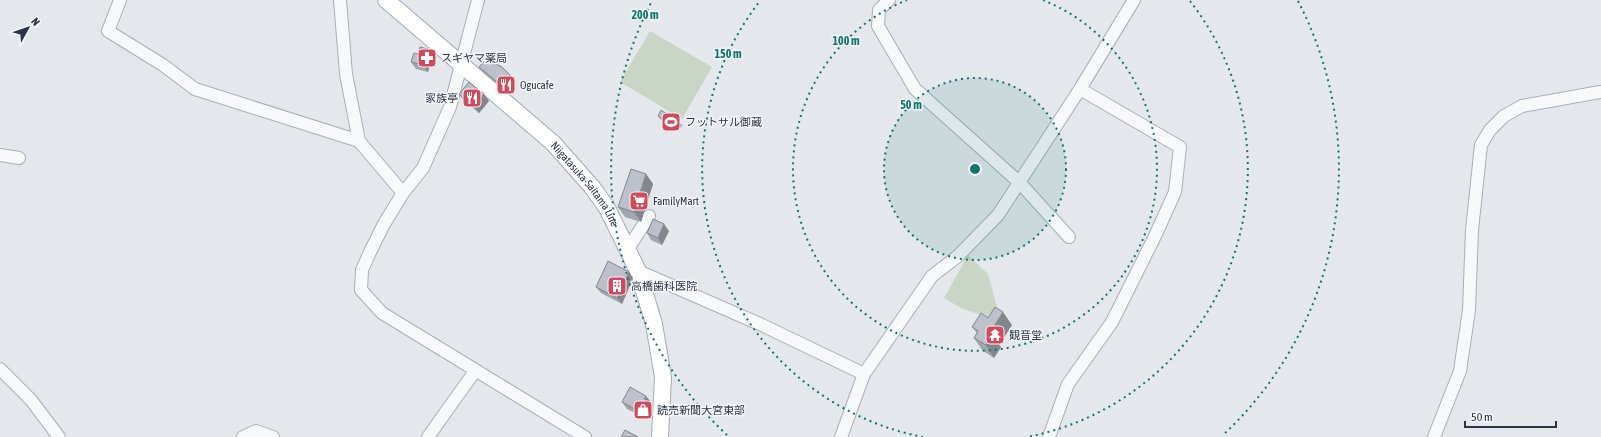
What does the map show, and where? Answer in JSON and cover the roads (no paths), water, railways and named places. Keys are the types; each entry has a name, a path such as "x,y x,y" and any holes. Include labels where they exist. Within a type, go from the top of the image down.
{"main road":[{"name":"Niigatasuka-Saitama Line","path":"386,0 528,121 573,164 607,208 638,270 654,324 663,377 660,437"}],"street":[{"path":"120,0 108,31 163,65 195,89 359,141"},
{"path":"340,0 346,74 359,141 403,193"},
{"path":"478,0 450,107 423,168 403,193 384,224 362,270 361,290 382,313 585,437"},
{"path":"889,0 879,10 878,26 915,89 1020,183 1068,238"},
{"path":"841,437 864,374 932,276 958,256 998,215 1080,89 1134,0"},
{"path":"1049,437 1068,384 1112,322 1161,223 1175,192 1180,147 1080,89"},
{"path":"1434,437 1460,371 1469,310 1472,230 1481,145 1490,130 1504,116 1522,106 1601,92"},
{"path":"0,155 19,158"},
{"path":"628,249 650,216"},
{"path":"638,270 762,325 864,374"},
{"path":"0,369 31,400 59,437"},
{"path":"428,437 475,371"},
{"path":"243,437 256,431 273,437"}],"place":[{"name":"スギヤマ薬局","path":"427,58"},
{"name":"Ogucafe","path":"506,85"},
{"name":"家族亭","path":"472,98"},
{"name":"フットサル御蔵","path":"671,122"},
{"name":"FamilyMart","path":"639,201"},
{"name":"高橋歯科医院","path":"617,286"},
{"name":"観音堂","path":"995,335"},
{"name":"読売新聞大宮東部","path":"643,410"}]}
